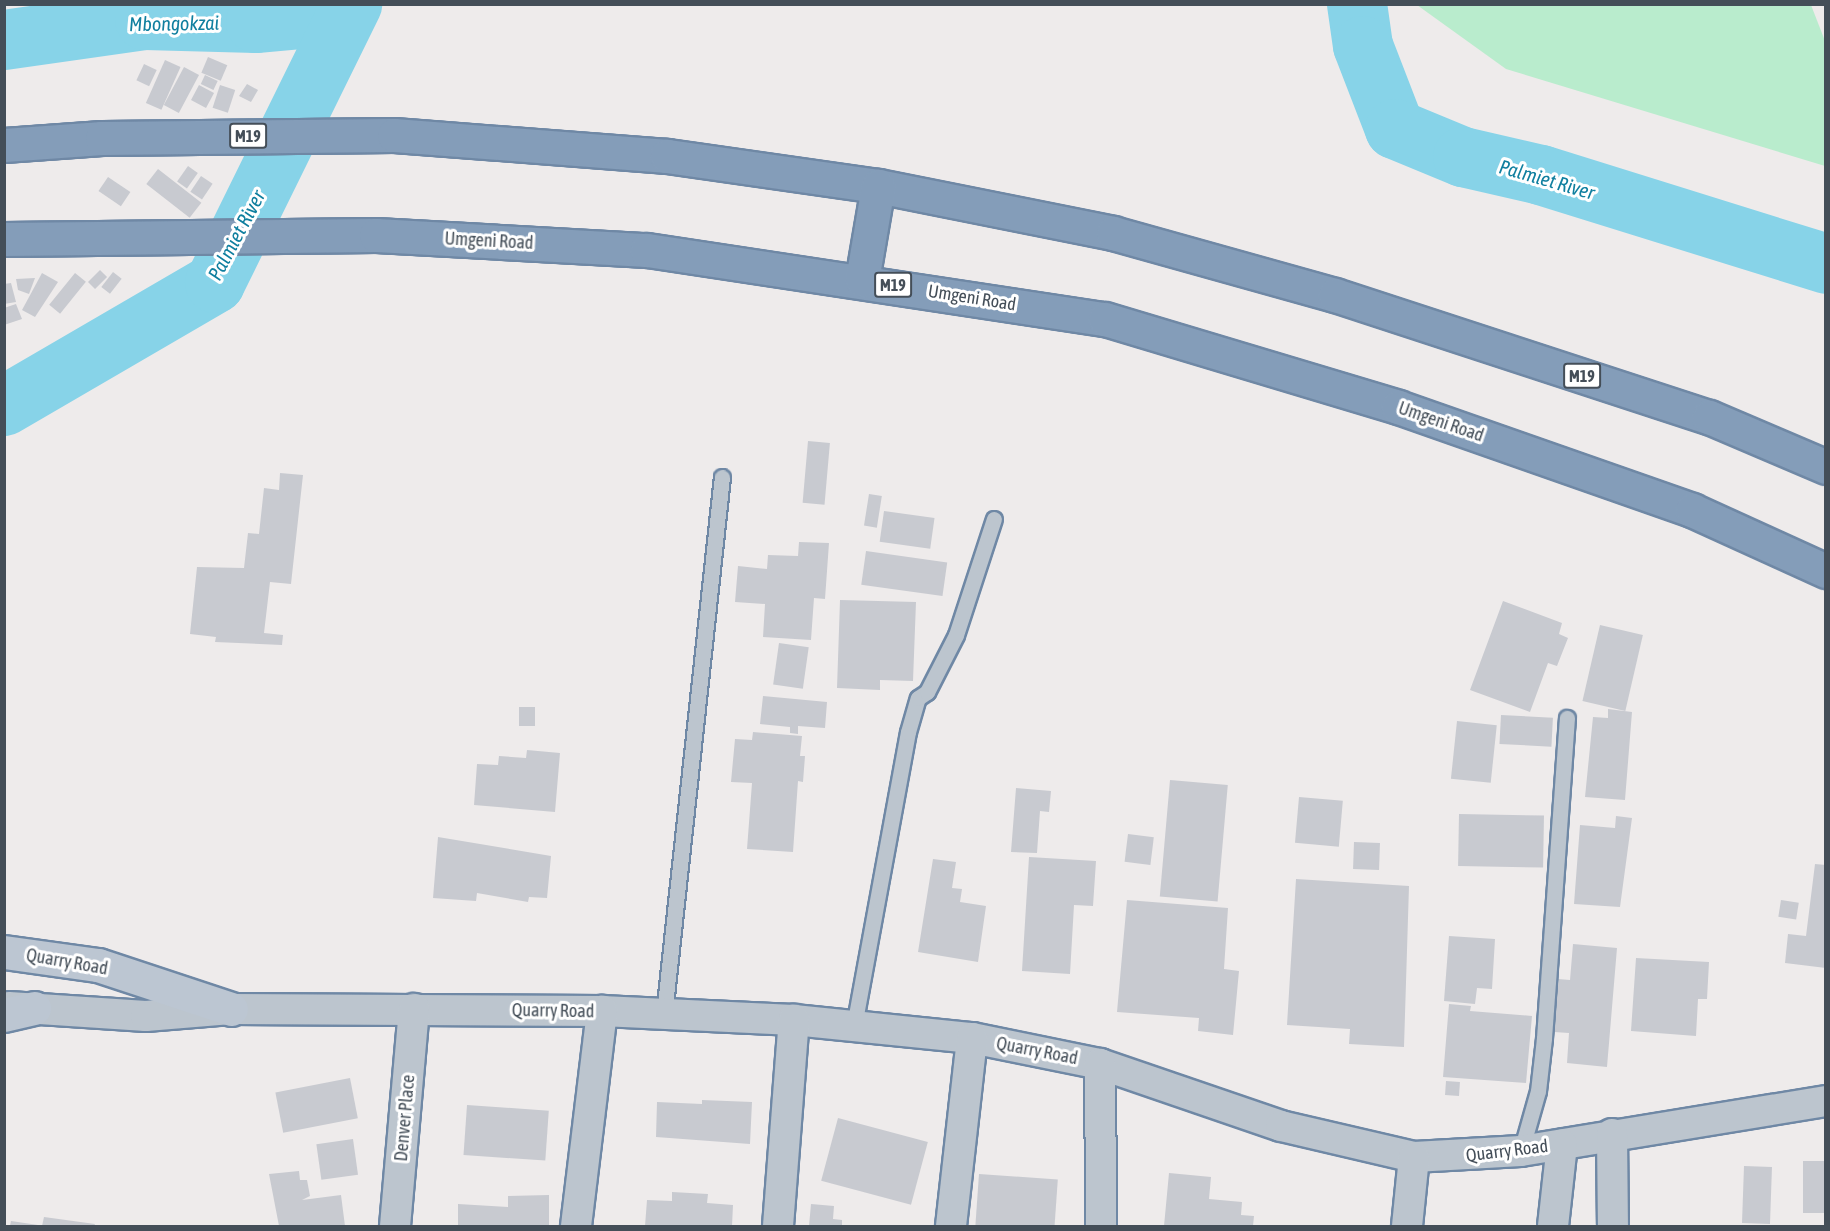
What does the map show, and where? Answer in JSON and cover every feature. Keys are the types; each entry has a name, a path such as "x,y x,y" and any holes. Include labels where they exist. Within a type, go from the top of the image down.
{"highway":[{"name":"M19","path":"4,145 102,138 394,135 667,156 878,186 1113,233 1335,295 1709,417 1826,467"},
{"path":"862,280 878,186"},
{"name":"Umgeni Road","path":"19,238 376,235 647,250 862,280 1105,319 1398,407 1692,510 1826,571"}],"street":[{"name":"Quarry Road","path":"4,952 98,965 231,1009"},
{"name":"Quarry Road","path":"14,1010 146,1016 231,1009 602,1011 794,1020 972,1038 1100,1064 1281,1126 1414,1157 1521,1151 1612,1134 1826,1101"},
{"name":"Denver Place","path":"395,1227 414,1009"},
{"path":"576,1227 602,1011"},
{"path":"778,1227 794,1020"},
{"path":"951,1227 972,1038"},
{"path":"1100,1064 1101,1227"},
{"path":"1612,1134 1613,1227"},
{"path":"1553,1227 1562,1144"},
{"path":"1407,1227 1414,1157"}],"lane":[{"path":"664,1014 722,477"},
{"path":"854,1026 908,732 918,698 927,692 956,635 994,519"},
{"path":"1521,1151 1538,1091 1544,1038 1567,718"}],"green space":[{"path":"1417,5 1811,5 1825,41 1825,166 1506,69"}],"building":[{"path":"208,57 227,65 221,81 201,73"},
{"path":"165,60 181,67 161,110 146,103"},
{"path":"144,64 157,70 149,86 136,80"},
{"path":"184,67 199,75 179,113 164,105"},
{"path":"205,75 218,81 213,90 201,84"},
{"path":"247,84 258,90 251,102 239,96"},
{"path":"199,85 214,93 206,108 191,100"},
{"path":"220,85 235,90 228,113 213,108"},
{"path":"188,166 198,173 187,188 177,182"},
{"path":"158,169 201,203 190,218 146,184"},
{"path":"201,176 213,184 202,200 190,192"},
{"path":"108,177 130,192 121,206 98,191"},
{"path":"100,270 107,277 95,289 88,282"},
{"path":"113,272 122,279 110,294 101,287"},
{"path":"42,273 58,282 35,317 22,310"},
{"path":"75,273 86,282 60,314 49,305"},
{"path":"35,278 29,294 18,290 16,279"},
{"path":"11,283 16,302 4,304 4,284"},
{"path":"16,304 22,319 4,325 4,308"},
{"path":"808,441 830,443 825,505 803,503"},
{"path":"280,473 303,475 291,584 270,582 264,633 283,635 282,645 215,642 216,637 190,634 197,567 244,568 248,533 259,534 264,488 279,490"},
{"path":"869,494 882,496 877,528 864,526"},
{"path":"884,511 935,518 930,549 880,542"},
{"path":"799,542 829,543 825,599 814,598 811,640 763,637 765,604 735,602 738,566 767,569 768,555 798,556"},
{"path":"866,551 947,562 942,596 861,585"},
{"path":"840,600 916,602 913,681 880,680 880,690 837,688"},
{"path":"1503,601 1562,623 1559,634 1568,638 1557,666 1548,663 1530,712 1470,690"},
{"path":"1600,625 1643,635 1625,711 1582,701"},
{"path":"779,643 809,647 803,689 773,685"},
{"path":"763,696 827,702 825,728 798,726 798,734 790,733 790,727 760,724"},
{"path":"519,707 535,707 535,726 519,726"},
{"path":"1608,709 1632,712 1625,800 1585,797 1593,717 1608,718"},
{"path":"1501,715 1553,718 1551,747 1499,744"},
{"path":"1457,721 1497,725 1491,783 1451,779"},
{"path":"753,732 802,736 800,756 805,756 803,782 798,781 793,852 747,849 752,783 731,782 735,739 752,740"},
{"path":"527,750 560,753 555,812 474,805 477,764 498,765 499,756 526,758"},
{"path":"1170,780 1228,785 1218,902 1160,897"},
{"path":"1016,788 1051,791 1049,812 1040,811 1037,853 1011,852"},
{"path":"1299,797 1343,801 1339,847 1295,843"},
{"path":"1459,814 1544,815 1543,867 1458,866"},
{"path":"1616,816 1632,818 1620,907 1574,904 1580,825 1615,828"},
{"path":"1128,834 1154,837 1150,865 1125,862"},
{"path":"438,837 551,856 547,898 529,897 528,902 477,893 476,901 433,898"},
{"path":"1354,842 1380,843 1379,870 1353,869"},
{"path":"1029,857 1096,861 1093,906 1074,905 1070,974 1022,971"},
{"path":"933,859 956,862 952,888 962,889 960,902 986,906 978,962 918,952"},
{"path":"1815,864 1826,865 1826,968 1785,963 1788,934 1806,936"},
{"path":"1296,879 1409,886 1404,1047 1349,1044 1350,1029 1287,1025"},
{"path":"1127,900 1228,908 1224,969 1239,971 1233,1035 1198,1031 1199,1018 1117,1012"},
{"path":"1781,900 1799,903 1796,920 1778,917"},
{"path":"1449,936 1495,939 1492,989 1477,988 1475,1004 1444,1001"},
{"path":"1573,944 1617,948 1607,1067 1567,1063 1569,1033 1554,1032 1558,979 1570,980"},
{"path":"1636,958 1709,962 1707,999 1698,999 1696,1036 1631,1031"},
{"path":"1449,1004 1471,1006 1470,1011 1532,1016 1526,1083 1443,1077"},
{"path":"350,1078 358,1118 283,1133 275,1093"},
{"path":"1446,1081 1460,1082 1459,1096 1445,1095"},
{"path":"702,1100 752,1102 750,1144 656,1137 657,1102 702,1104"},
{"path":"467,1105 549,1111 545,1161 464,1155"},
{"path":"838,1118 928,1142 911,1205 821,1181"},
{"path":"353,1139 358,1175 321,1180 316,1144"},
{"path":"1803,1161 1826,1161 1826,1213 1803,1213"},
{"path":"1744,1166 1772,1167 1770,1224 1742,1223"},
{"path":"299,1171 300,1180 307,1180 310,1196 302,1200 341,1195 345,1226 279,1226 269,1174"},
{"path":"1169,1173 1211,1177 1209,1199 1242,1202 1241,1215 1254,1216 1253,1226 1164,1226"},
{"path":"979,1174 1058,1180 1055,1226 975,1226"},
{"path":"672,1192 708,1194 707,1203 733,1205 732,1226 645,1226 647,1200 672,1201"},
{"path":"549,1195 549,1226 458,1226 458,1204 508,1207 508,1196"},
{"path":"811,1204 834,1206 833,1219 842,1220 842,1226 809,1226"},
{"path":"44,1217 95,1224 94,1226 42,1226"},
{"path":"11,1221 38,1225 38,1226 10,1226"}],"waterway":[{"name":"Palmiet River","path":"4,406 215,283 352,4"},
{"name":"Palmiet River","path":"1357,4 1363,46 1395,129 1463,157 1541,175 1826,264"},
{"name":"Mbongokzai","path":"4,40 145,20 256,23 344,15"}]}
